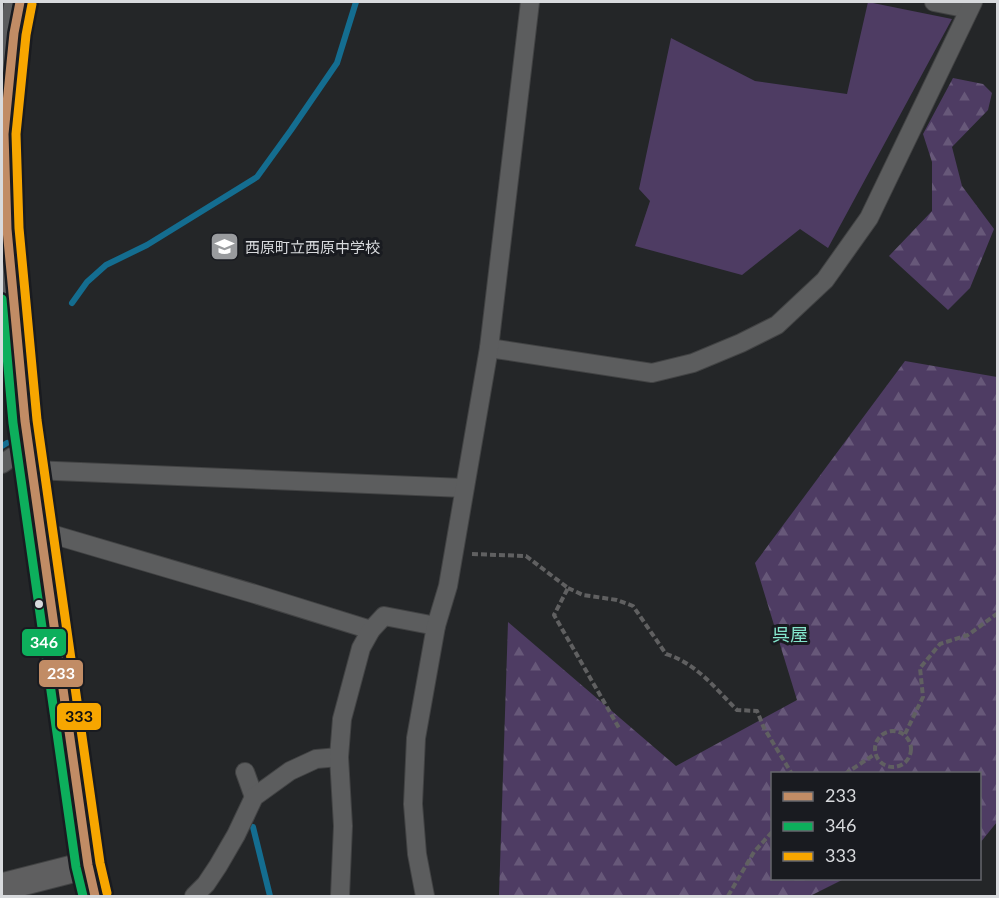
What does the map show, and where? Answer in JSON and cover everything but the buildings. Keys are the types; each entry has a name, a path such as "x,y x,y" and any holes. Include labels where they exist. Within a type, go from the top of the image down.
{"main road":[{"path":"20,2 14,33 4,134 4,229 31,462 88,865 95,897"},
{"path":"2,887 88,865"}],"street":[{"path":"425,897 417,854 413,804 416,738 436,626 448,586 489,348 530,2"},
{"path":"489,348 652,373 693,363 741,343 777,324 825,280 869,218 971,5 934,2"},
{"path":"2,464 12,457 31,462 464,488"},
{"path":"41,531 244,590 371,630"},
{"path":"340,897 343,826 339,757 342,719 361,648 371,630 384,616 436,626"},
{"path":"194,897 218,866 254,797 290,771 316,759 339,757"},
{"path":"245,772 254,797"}],"path":[{"path":"454,553 526,556 568,588 583,595 616,600 633,606 666,654 680,658 700,672 737,710 757,711 773,744 791,772"},
{"path":"568,588 554,615 619,728"},
{"path":"905,734 923,697 920,668 934,649 940,644 968,635 998,613"},
{"path":"896,730 905,734 910,741 912,751 908,760 900,766 890,767 881,763 875,754 875,745 879,736 887,731 896,730"},
{"path":"848,772 875,754"},
{"path":"728,897 754,852 771,833"}],"green space":[{"path":"868,2 952,19 828,248 800,229 742,275 635,246 650,201 639,189 671,38 755,81 847,94"},
{"path":"953,78 983,84 992,93 988,110 952,147 962,186 994,229 970,288 948,310 889,256 932,211 932,162 923,134"},
{"path":"905,361 997,377 997,822 981,842 981,772 771,772 771,880 842,880 810,896 499,896 508,622 676,766 797,700 755,563"}],"waterway":[{"path":"72,303 87,282 106,265 147,245 257,177 337,63 356,2"},
{"path":"2,446 7,443"},
{"path":"253,827 270,896"}],"transit line":[{"name":"233","path":"20,2 14,33 4,134 7,229 25,421 88,865 95,896"},
{"name":"333","path":"32,4 26,35 16,134 19,228 37,420 100,863 107,893"},
{"name":"346","path":"2,299 13,423 76,867 83,896"}],"place":[{"name":"西原町立西原中学校","path":"224,247"}],"district":[{"name":"呉屋","path":"790,634"}]}
